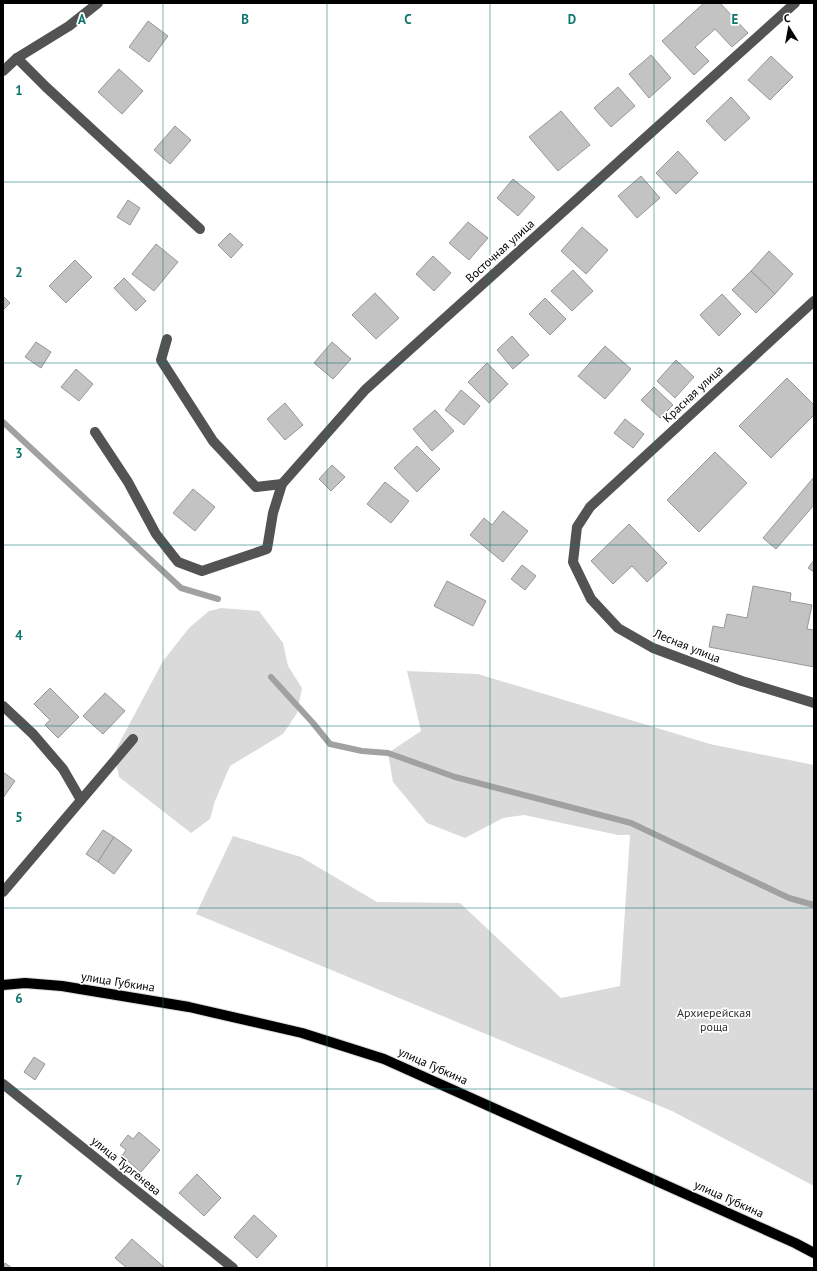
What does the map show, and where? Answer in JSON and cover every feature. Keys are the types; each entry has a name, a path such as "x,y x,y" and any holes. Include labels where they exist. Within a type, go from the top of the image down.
{"main road":[{"name":"улица Губкина","path":"3,982 62,986 189,1007 302,1033 384,1059 795,1243 814,1253"},
{"name":"улица Губкина","path":"3,985 17,983"}],"street":[{"path":"3,71 17,58 69,26 98,3"},
{"name":"Восточная улица","path":"95,432 128,482 156,534 178,562 202,571 267,549 273,514 282,484 365,390 795,3"},
{"path":"17,58 46,87 200,229"},
{"name":"Красная улица","path":"590,507 814,301"},
{"path":"167,339 161,360 214,441 256,487 282,484"},
{"name":"Лесная улица","path":"590,507 577,527 573,562 591,599 618,628 653,648 742,681 814,703"},
{"path":"3,706 32,734 63,769 81,800"},
{"path":"3,892 132,739"},
{"name":"улица Тургенева","path":"3,1084 233,1268"}],"green space":[{"path":"221,608 259,611 283,643 288,666 302,688 297,713 283,734 230,766 215,801 210,819 191,833 119,777 114,753 163,661 189,628 209,611"},
{"name":"Архиерейская роща","path":"407,671 478,674 710,744 814,765 814,1186 672,1111 196,914 233,836 301,857 377,902 460,903 561,998 620,986 630,835 618,835 524,815 503,818 465,838 427,823 393,782 388,753 421,731"}],"building":[{"path":"704,3 720,3 748,33 732,47 715,29 695,47 709,61 694,75 662,41"},
{"path":"148,21 168,36 149,62 129,47"},
{"path":"651,55 671,78 649,98 629,74"},
{"path":"771,56 793,77 770,100 748,80"},
{"path":"119,69 143,91 122,114 98,92"},
{"path":"618,87 635,106 611,127 594,108"},
{"path":"731,97 750,118 725,141 706,121"},
{"path":"561,111 590,145 558,171 529,137"},
{"path":"175,126 191,140 170,164 154,150"},
{"path":"678,151 698,173 676,194 656,173"},
{"path":"641,176 660,198 637,218 618,196"},
{"path":"513,179 535,197 518,216 497,198"},
{"path":"128,200 140,208 130,225 117,217"},
{"path":"468,222 488,238 469,260 449,243"},
{"path":"582,227 608,250 586,274 561,251"},
{"path":"230,233 243,245 231,258 218,245"},
{"path":"156,244 178,262 154,291 132,274"},
{"path":"769,251 793,274 775,294 751,271"},
{"path":"433,256 451,273 434,291 416,274"},
{"path":"75,260 92,277 66,303 49,286"},
{"path":"573,270 593,291 572,311 551,291"},
{"path":"751,271 775,294 756,313 732,290"},
{"path":"124,278 146,301 136,311 114,288"},
{"path":"375,293 399,318 376,339 352,315"},
{"path":"722,294 741,314 719,336 700,315"},
{"path":"3,296 10,303 3,310"},
{"path":"545,298 566,319 550,335 529,314"},
{"path":"512,336 529,355 513,369 497,350"},
{"path":"36,342 51,352 41,368 25,357"},
{"path":"332,342 351,359 333,379 314,363"},
{"path":"605,346 631,369 605,399 578,376"},
{"path":"676,360 694,377 675,398 657,381"},
{"path":"487,363 508,384 489,403 468,382"},
{"path":"76,369 93,384 79,401 61,387"},
{"path":"787,378 814,405 814,415 771,458 739,426"},
{"path":"654,387 673,405 660,418 641,400"},
{"path":"461,390 480,406 464,425 445,410"},
{"path":"285,403 303,425 285,440 267,419"},
{"path":"435,410 454,431 432,451 413,429"},
{"path":"625,419 644,434 633,448 614,433"},
{"path":"417,446 440,469 417,492 394,468"},
{"path":"715,452 747,483 699,532 667,500"},
{"path":"332,465 345,477 331,491 319,479"},
{"path":"814,477 814,505 776,549 763,538"},
{"path":"385,482 409,501 391,523 367,504"},
{"path":"193,489 215,507 195,531 173,513"},
{"path":"503,511 528,531 503,562 470,535 484,518 492,525"},
{"path":"629,524 667,563 647,582 632,566 613,584 591,561"},
{"path":"814,560 814,572 808,568"},
{"path":"522,565 536,576 525,590 511,579"},
{"path":"447,581 486,601 473,626 434,606"},
{"path":"753,586 791,593 790,601 812,605 807,629 814,630 814,667 709,647 713,626 724,628 727,614 747,618"},
{"path":"50,688 79,717 58,738 45,725 50,720 34,704"},
{"path":"105,693 125,711 103,734 83,716"},
{"path":"3,772 15,781 3,798"},
{"path":"103,830 114,837 98,862 86,854"},
{"path":"114,837 132,850 114,874 98,862"},
{"path":"34,1057 45,1064 35,1080 24,1072"},
{"path":"139,1132 160,1150 141,1172 122,1156 126,1150 120,1145 128,1135 133,1139"},
{"path":"197,1174 221,1198 204,1216 179,1193"},
{"path":"254,1215 277,1236 257,1258 234,1237"},
{"path":"132,1239 165,1268 127,1268 115,1258"},
{"path":"5,1263 12,1268 3,1268"}],"waterway":[{"path":"3,422 181,588 218,599"},
{"path":"271,677 330,744 362,751 388,753 455,777 631,823 789,898 814,905"}]}
